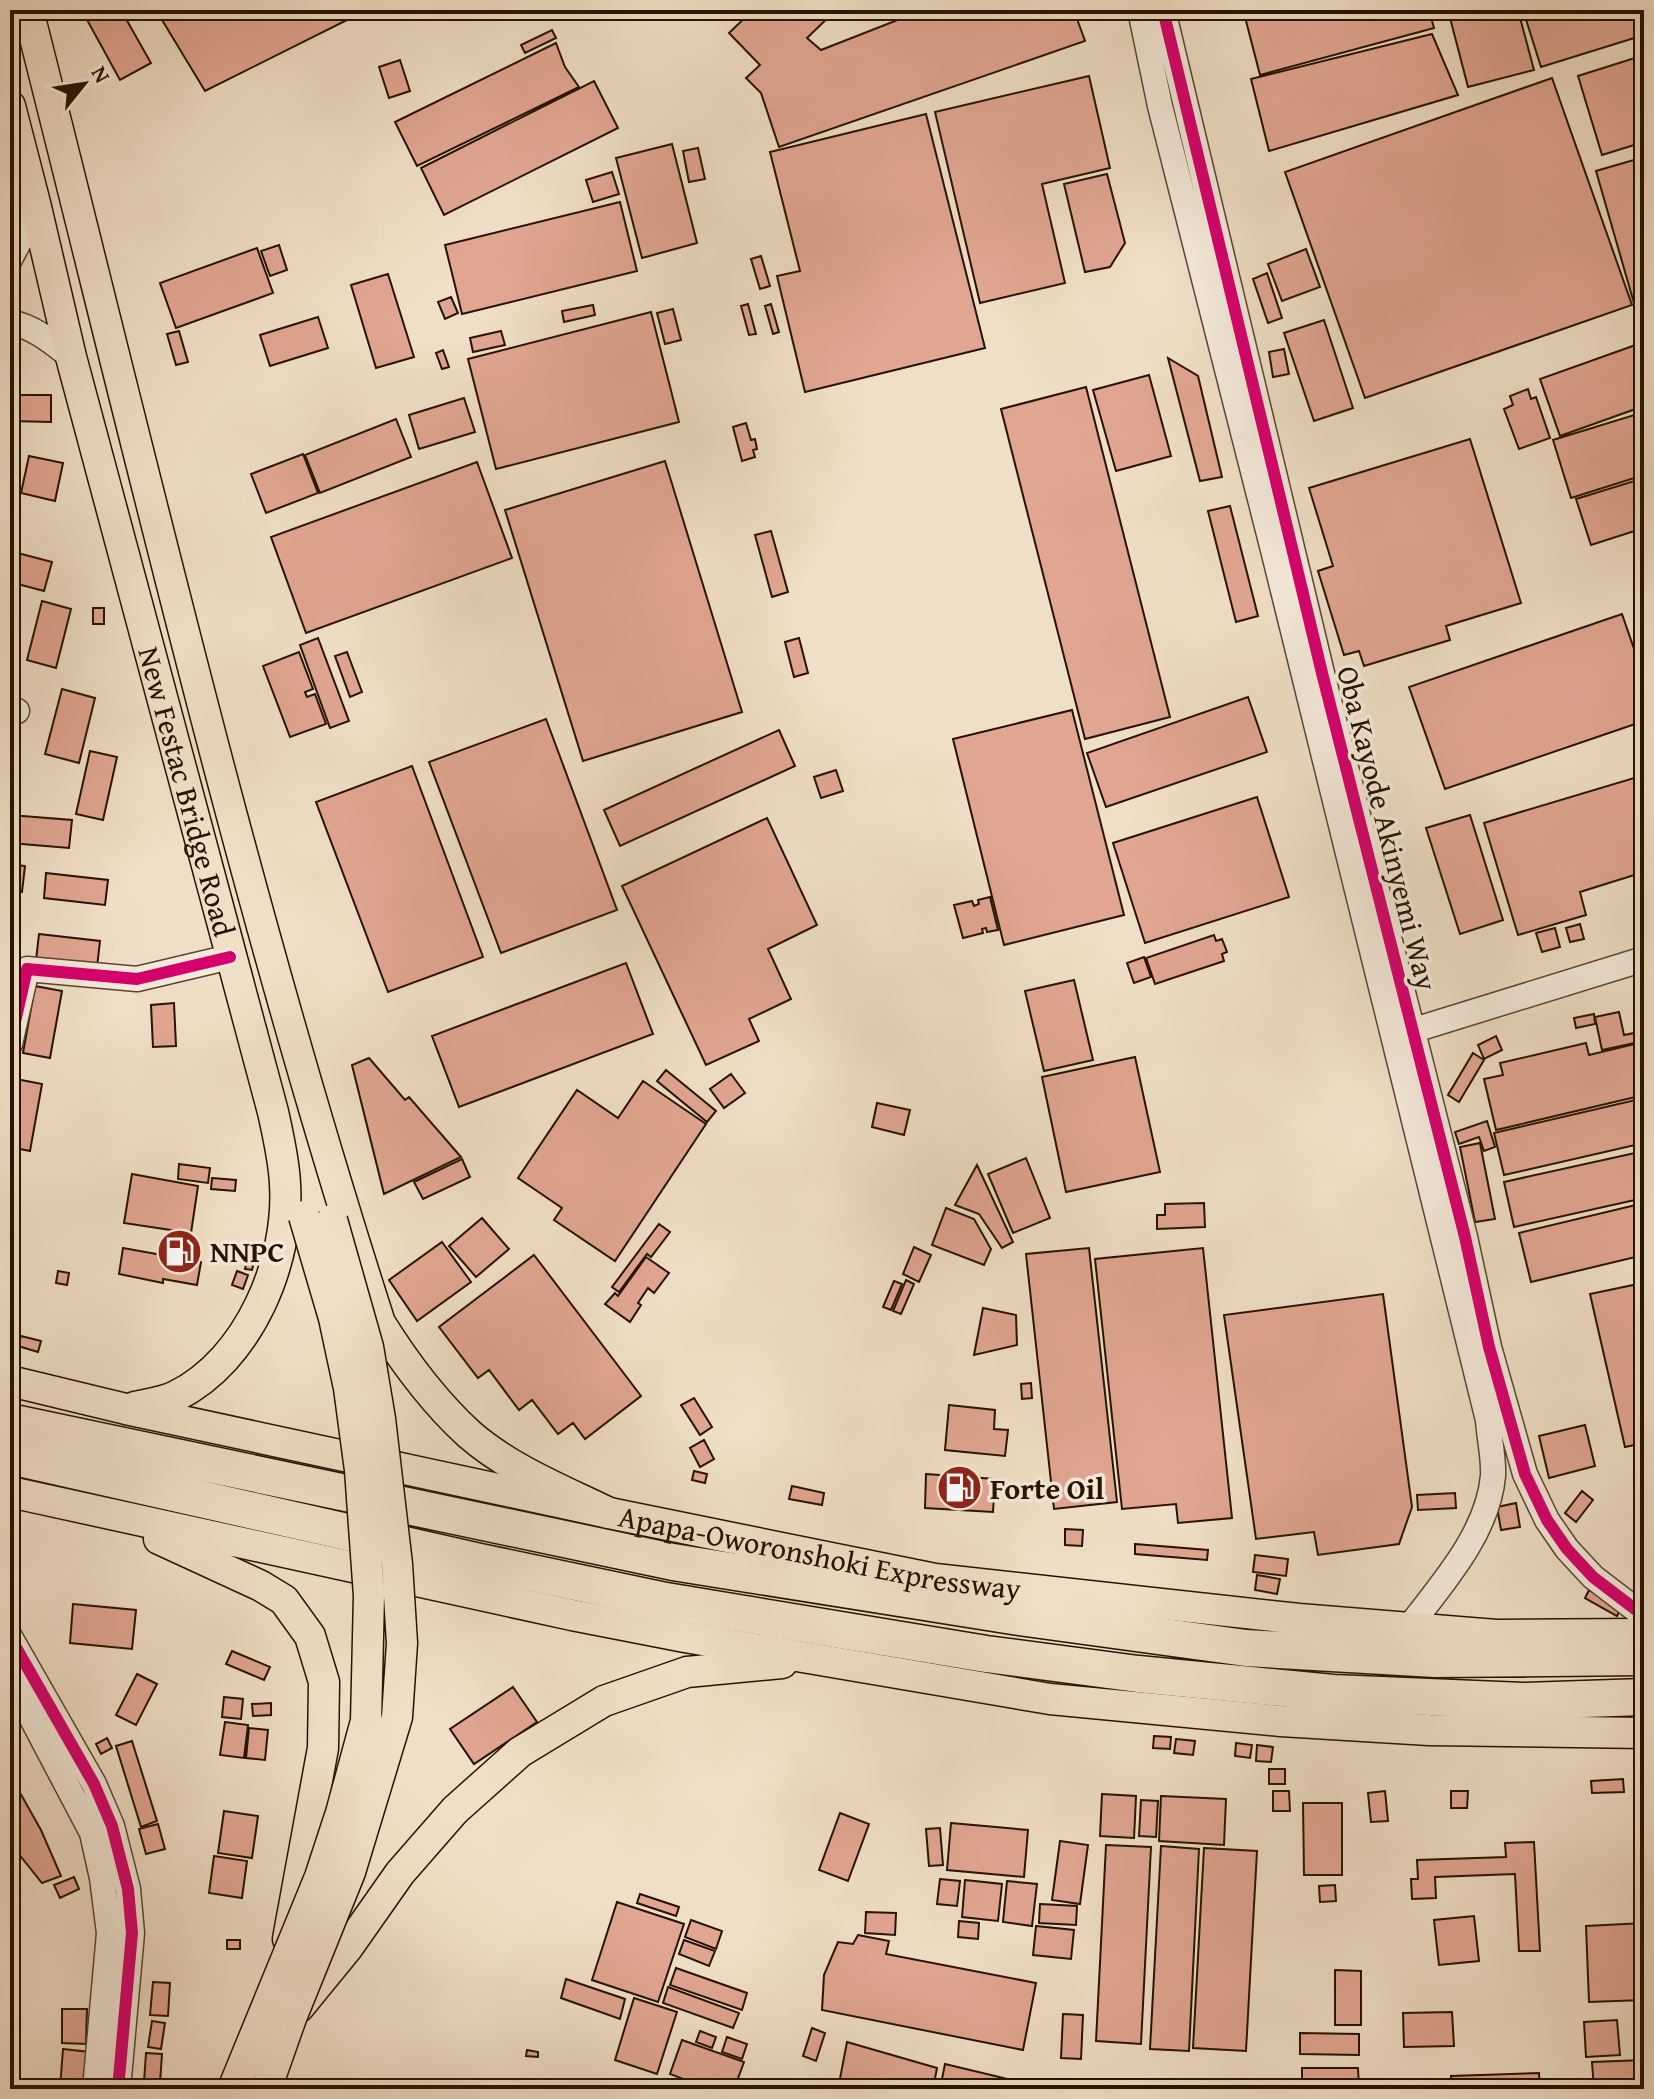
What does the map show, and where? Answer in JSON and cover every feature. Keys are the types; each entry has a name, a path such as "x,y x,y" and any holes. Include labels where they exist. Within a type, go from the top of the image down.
{"highway":[{"name":"Apapa-Oworonshoki Expressway","path":"10,1422 673,1562 1019,1617 1246,1648 1435,1659 1644,1657"},
{"path":"10,1456 666,1601 986,1654 1138,1674 1333,1693 1523,1701 1644,1697"}],"main road":[{"path":"28,10 225,784 292,1031 380,1323 438,1402 471,1435 515,1466 609,1513"},
{"name":"New Festac Bridge Road","path":"10,106 71,357 273,1112 285,1185 280,1247 270,1285 250,1323 224,1358 195,1383 176,1396 126,1409"},
{"path":"225,784 221,818 318,1218 349,1388 360,1470 369,1596 366,1721 341,1813 320,1877 233,2089"},
{"path":"188,792 207,820 286,1119 318,1218 368,1347 397,1564 402,1643 397,1717 350,1872 266,2089"},
{"name":"Apapa-Oworonshoki Expressway","path":"10,1381 609,1513 935,1579 1153,1604 1496,1635 1644,1634"},
{"path":"10,1492 572,1615 1050,1699 1281,1721 1429,1730 1644,1733"},
{"path":"100,1513 261,1586 284,1600 310,1636 324,1682 323,1748 284,1960"},
{"path":"291,2018 348,1947 400,1873 455,1810 520,1752 604,1701 687,1672 823,1660"}],"street":[{"name":"Oba Kayode Akinyemi Way","path":"1140,10 1160,106 1404,1034 1465,1237 1489,1347 1525,1474 1547,1520 1567,1549 1593,1577 1644,1616"},
{"name":"Oba Kayode Akinyemi Way","path":"1163,10 1329,703 1404,1034 1414,1128 1488,1420 1493,1474 1488,1501 1452,1571 1409,1627"},
{"path":"10,259 35,203"},
{"path":"10,322 38,333 71,357"},
{"path":"10,1043 27,969 137,979 230,957"},
{"path":"1404,1034 1644,959"},
{"path":"10,1637 94,1784 112,1826 128,1889 132,1933 118,2089"},
{"path":"10,1677 92,1833 102,1878 109,1933 95,2089"}],"building":[{"path":"100,10 121,10 151,63 120,80 86,18"},
{"path":"156,10 352,10 355,16 205,91"},
{"path":"753,10 836,10 807,38 821,50 923,10 1095,10 1076,16 1085,41 779,147 761,93 746,78 760,65 729,33"},
{"path":"1270,10 1429,10 1434,28 1260,75 1245,17"},
{"path":"1448,10 1518,10 1534,70 1468,87"},
{"path":"1523,10 1644,10 1644,35 1541,67"},
{"path":"552,30 556,38 525,53 521,45"},
{"path":"1432,34 1458,95 1269,151 1251,79"},
{"path":"556,43 565,67 579,87 417,166 395,122"},
{"path":"1644,55 1644,142 1602,155 1578,76"},
{"path":"400,60 410,91 389,98 379,67"},
{"path":"1089,76 1110,168 1042,184 1065,283 980,303 935,112"},
{"path":"1552,78 1632,305 1365,398 1285,172"},
{"path":"594,81 618,128 444,215 421,168"},
{"path":"926,114 985,348 805,392 777,276 800,271 770,152"},
{"path":"672,144 697,243 642,258 616,158"},
{"path":"698,148 705,179 689,182 683,151"},
{"path":"1644,157 1644,338 1596,171"},
{"path":"612,172 619,194 593,202 586,180"},
{"path":"1107,174 1125,243 1110,267 1085,272 1064,184"},
{"path":"620,202 637,271 462,314 445,245"},
{"path":"279,245 287,270 270,276 261,251"},
{"path":"257,248 273,293 176,328 160,283"},
{"path":"1306,249 1320,287 1282,301 1268,264"},
{"path":"761,256 770,286 760,289 751,259"},
{"path":"1267,273 1282,318 1268,323 1253,279"},
{"path":"388,274 414,357 376,368 351,285"},
{"path":"451,297 458,313 445,319 438,302"},
{"path":"748,304 756,334 749,335 741,306"},
{"path":"771,304 779,332 773,334 765,306"},
{"path":"593,305 595,315 564,322 562,311"},
{"path":"673,309 681,340 665,344 657,313"},
{"path":"651,312 679,422 496,469 468,359"},
{"path":"318,317 328,348 270,366 260,335"},
{"path":"1324,320 1353,408 1314,421 1284,333"},
{"path":"179,331 188,362 176,365 167,334"},
{"path":"501,331 505,345 473,352 470,338"},
{"path":"1644,342 1644,406 1560,436 1540,379"},
{"path":"1284,349 1289,374 1273,377 1269,352"},
{"path":"443,350 449,367 442,369 436,353"},
{"path":"1168,358 1198,376 1222,477 1200,481"},
{"path":"1149,375 1171,456 1116,471 1093,390"},
{"path":"1086,387 1170,717 1085,739 1001,409"},
{"path":"1528,389 1531,399 1536,397 1550,438 1519,449 1504,409 1513,405 1510,396"},
{"path":"12,395 51,395 51,422 12,421"},
{"path":"464,398 475,432 419,449 409,415"},
{"path":"1644,412 1644,475 1571,498 1553,440"},
{"path":"396,419 411,457 320,493 305,455"},
{"path":"746,423 757,449 753,450 755,457 742,461 733,427"},
{"path":"1470,439 1521,603 1446,626 1450,640 1364,666 1359,651 1344,655 1318,571 1333,566 1309,488"},
{"path":"303,454 318,493 266,513 251,474"},
{"path":"29,456 63,463 55,501 21,493"},
{"path":"665,461 742,712 583,761 505,510"},
{"path":"477,462 512,558 306,633 271,537"},
{"path":"1644,478 1644,528 1591,545 1576,499"},
{"path":"1230,506 1258,616 1236,622 1208,511"},
{"path":"771,531 788,592 772,597 755,535"},
{"path":"10,551 52,562 44,591 10,582"},
{"path":"42,601 71,609 56,668 27,660"},
{"path":"93,608 104,608 104,624 93,624"},
{"path":"1622,614 1644,678 1644,721 1445,789 1409,687"},
{"path":"1644,621 1644,642 1637,624"},
{"path":"318,638 349,721 330,728 300,645"},
{"path":"799,638 808,673 794,677 785,642"},
{"path":"299,652 313,689 305,692 307,697 315,694 326,724 290,737 263,666"},
{"path":"347,652 362,692 350,697 335,656"},
{"path":"10,653 19,657 11,675 10,675"},
{"path":"62,689 95,698 79,763 45,754"},
{"path":"1248,697 1267,752 1106,807 1087,753"},
{"path":"1072,710 1124,915 1004,945 953,739"},
{"path":"546,719 617,910 501,953 429,762"},
{"path":"779,730 795,766 620,846 604,810"},
{"path":"90,751 117,757 103,820 76,814"},
{"path":"412,766 483,957 388,992 316,802"},
{"path":"836,770 843,791 821,798 814,777"},
{"path":"1644,775 1644,872 1580,892 1586,915 1518,935 1484,823"},
{"path":"1257,797 1289,897 1145,943 1113,843"},
{"path":"10,815 72,820 69,848 10,843"},
{"path":"1470,815 1503,920 1460,934 1426,828"},
{"path":"767,818 817,925 768,949 791,999 749,1019 759,1041 706,1065 622,886"},
{"path":"10,864 25,866 22,892 10,891"},
{"path":"46,873 108,880 105,905 44,898"},
{"path":"990,897 998,930 987,932 986,928 982,929 983,933 963,938 954,905 972,901 974,906 979,904 978,900"},
{"path":"1580,924 1584,939 1570,942 1566,928"},
{"path":"1555,928 1560,947 1542,952 1536,933"},
{"path":"39,934 100,941 97,967 36,960"},
{"path":"1214,935 1216,941 1222,939 1227,952 1222,954 1224,961 1155,984 1146,958"},
{"path":"1144,957 1151,977 1134,983 1127,963"},
{"path":"626,963 653,1034 459,1107 432,1036"},
{"path":"1074,980 1093,1060 1044,1071 1025,991"},
{"path":"35,986 62,991 50,1058 23,1053"},
{"path":"174,1003 176,1046 153,1047 151,1005"},
{"path":"1619,1012 1624,1035 1644,1031 1644,1041 1602,1050 1595,1017"},
{"path":"1594,1014 1595,1024 1576,1028 1574,1018"},
{"path":"1496,1036 1502,1050 1484,1059 1478,1045"},
{"path":"1643,1042 1644,1095 1496,1130 1484,1079 1503,1075 1500,1063 1586,1043 1589,1055"},
{"path":"1473,1053 1484,1060 1459,1102 1448,1095"},
{"path":"1135,1057 1160,1172 1066,1192 1042,1077"},
{"path":"369,1058 405,1100 409,1097 461,1157 384,1194 352,1065"},
{"path":"666,1070 716,1111 707,1122 657,1081"},
{"path":"731,1074 745,1093 724,1108 710,1089"},
{"path":"11,1078 42,1084 30,1151 10,1147"},
{"path":"643,1081 706,1124 615,1261 554,1220 562,1208 518,1178 577,1090 618,1118"},
{"path":"1644,1098 1644,1143 1504,1175 1494,1133"},
{"path":"877,1103 910,1110 904,1135 872,1127"},
{"path":"1487,1121 1495,1147 1484,1151 1479,1137 1459,1144 1455,1132"},
{"path":"1480,1143 1495,1219 1475,1222 1460,1147"},
{"path":"1644,1151 1644,1198 1514,1227 1504,1182"},
{"path":"1026,1158 1050,1218 1013,1233 988,1174"},
{"path":"462,1159 470,1177 423,1199 414,1182"},
{"path":"179,1164 210,1168 208,1183 178,1179"},
{"path":"977,1165 1013,1242 1002,1248 979,1214 955,1205"},
{"path":"132,1174 198,1186 191,1233 124,1223"},
{"path":"212,1178 236,1180 235,1191 211,1189"},
{"path":"1204,1203 1205,1227 1157,1229 1157,1215 1165,1215 1165,1204"},
{"path":"1644,1203 1644,1255 1531,1282 1519,1233"},
{"path":"946,1208 974,1219 991,1249 984,1265 932,1245"},
{"path":"482,1218 509,1249 476,1277 449,1246"},
{"path":"659,1224 670,1232 651,1257 647,1254 619,1292 612,1287"},
{"path":"442,1242 471,1282 417,1321 389,1280"},
{"path":"914,1247 931,1255 919,1282 903,1274"},
{"path":"123,1248 201,1262 197,1285 163,1279 163,1283 119,1274"},
{"path":"1089,1248 1117,1502 1054,1509 1026,1254"},
{"path":"1203,1248 1232,1518 1178,1523 1176,1504 1122,1509 1095,1259"},
{"path":"534,1255 641,1396 585,1439 573,1423 558,1434 532,1400 519,1410 489,1370 478,1378 439,1327"},
{"path":"248,1256 255,1258 252,1270 245,1269"},
{"path":"646,1257 669,1273 654,1293 648,1288 630,1322 605,1304 615,1293 618,1296"},
{"path":"58,1271 69,1273 67,1285 56,1283"},
{"path":"237,1271 248,1275 243,1289 232,1285"},
{"path":"906,1280 914,1284 901,1314 893,1311"},
{"path":"894,1281 902,1284 891,1310 883,1307"},
{"path":"1638,1284 1644,1312 1644,1443 1625,1447 1590,1294"},
{"path":"1383,1294 1412,1507 1399,1544 1318,1555 1314,1532 1256,1539 1224,1315"},
{"path":"983,1308 1016,1315 1017,1345 974,1355"},
{"path":"21,1336 41,1341 38,1352 18,1346"},
{"path":"1031,1383 1032,1398 1022,1399 1021,1384"},
{"path":"694,1398 712,1427 700,1435 681,1405"},
{"path":"949,1405 995,1410 994,1429 1008,1430 1005,1456 945,1450"},
{"path":"1585,1425 1595,1466 1549,1478 1539,1436"},
{"path":"704,1440 714,1459 700,1467 690,1448"},
{"path":"694,1471 707,1474 705,1483 692,1480"},
{"path":"926,1474 995,1479 993,1512 925,1508"},
{"path":"792,1486 824,1493 822,1505 789,1499"},
{"path":"1582,1491 1593,1500 1576,1522 1565,1513"},
{"path":"1455,1493 1456,1508 1418,1510 1417,1495"},
{"path":"1516,1503 1520,1527 1501,1530 1497,1507"},
{"path":"1065,1529 1083,1530 1082,1546 1065,1545"},
{"path":"1135,1544 1208,1550 1207,1560 1135,1554"},
{"path":"1255,1555 1288,1559 1286,1576 1253,1572"},
{"path":"1257,1575 1280,1579 1277,1594 1255,1590"},
{"path":"1589,1590 1621,1608 1617,1616 1585,1598"},
{"path":"73,1604 136,1610 132,1649 70,1643"},
{"path":"232,1651 270,1667 264,1680 226,1664"},
{"path":"137,1674 157,1684 136,1725 116,1715"},
{"path":"513,1687 537,1722 474,1764 450,1729"},
{"path":"224,1697 243,1699 241,1719 222,1717"},
{"path":"271,1703 271,1715 253,1716 252,1704"},
{"path":"225,1722 248,1725 244,1758 220,1755"},
{"path":"249,1728 268,1730 265,1760 246,1758"},
{"path":"1154,1736 1171,1737 1170,1749 1153,1748"},
{"path":"107,1738 112,1748 101,1754 96,1744"},
{"path":"1176,1739 1195,1741 1193,1755 1174,1753"},
{"path":"132,1741 157,1821 141,1827 116,1746"},
{"path":"1236,1743 1252,1745 1250,1758 1235,1756"},
{"path":"1257,1745 1273,1747 1271,1762 1256,1761"},
{"path":"1269,1769 1285,1769 1285,1784 1269,1784"},
{"path":"10,1775 41,1830 61,1876 42,1883 10,1843"},
{"path":"1623,1779 1624,1792 1592,1793 1591,1781"},
{"path":"1273,1791 1289,1791 1290,1811 1273,1811"},
{"path":"1385,1791 1388,1821 1371,1822 1368,1793"},
{"path":"1451,1791 1468,1791 1467,1808 1451,1808"},
{"path":"1102,1794 1136,1796 1134,1838 1100,1836"},
{"path":"1161,1796 1226,1799 1224,1845 1159,1841"},
{"path":"1141,1800 1158,1801 1156,1837 1139,1836"},
{"path":"1303,1803 1342,1803 1342,1875 1304,1875"},
{"path":"224,1811 258,1816 252,1858 218,1853"},
{"path":"840,1813 869,1824 848,1881 819,1870"},
{"path":"951,1823 1028,1830 1024,1877 947,1870"},
{"path":"158,1824 165,1849 146,1854 139,1829"},
{"path":"940,1828 943,1865 929,1866 926,1829"},
{"path":"1060,1841 1088,1845 1080,1904 1052,1900"},
{"path":"1534,1842 1540,1951 1519,1951 1515,1874 1435,1877 1436,1898 1412,1899 1411,1879 1418,1879 1417,1860 1506,1857 1505,1843"},
{"path":"1106,1845 1151,1847 1141,2044 1096,2041"},
{"path":"1161,1846 1199,1849 1189,2051 1150,2049"},
{"path":"1204,1848 1257,1851 1246,2051 1193,2048"},
{"path":"214,1856 247,1861 242,1898 209,1893"},
{"path":"74,1877 79,1889 60,1898 54,1885"},
{"path":"940,1879 960,1881 957,1906 937,1904"},
{"path":"965,1880 1002,1884 998,1921 962,1917"},
{"path":"1007,1881 1037,1884 1032,1926 1003,1922"},
{"path":"1335,1885 1336,1901 1320,1902 1319,1886"},
{"path":"640,1894 679,1907 676,1916 637,1903"},
{"path":"617,1902 684,1924 658,2002 592,1980"},
{"path":"1040,1904 1077,1906 1076,1925 1039,1923"},
{"path":"866,1912 896,1913 895,1935 865,1933"},
{"path":"1474,1916 1479,1961 1439,1965 1434,1920"},
{"path":"691,1920 722,1931 716,1949 685,1937"},
{"path":"959,1921 979,1923 978,1939 958,1937"},
{"path":"1644,1923 1644,2000 1589,2002 1586,1926"},
{"path":"1036,1926 1074,1930 1071,1959 1033,1955"},
{"path":"858,1935 889,1941 886,1954 1036,1983 1023,2050 822,2010 824,1975 838,1942 853,1944"},
{"path":"227,1940 240,1940 240,1949 227,1949"},
{"path":"684,1940 715,1951 709,1966 679,1954"},
{"path":"676,1968 747,1993 742,2010 670,1985"},
{"path":"1335,1970 1361,1971 1361,2025 1335,2025"},
{"path":"566,1979 625,1999 620,2019 561,1998"},
{"path":"153,1982 170,1983 168,2016 150,2015"},
{"path":"668,1987 739,2013 733,2028 663,2003"},
{"path":"634,1998 677,2012 657,2074 615,2060"},
{"path":"62,2009 87,2009 86,2044 62,2043"},
{"path":"1452,2012 1454,2046 1404,2047 1403,2013"},
{"path":"1063,2014 1083,2015 1081,2059 1061,2058"},
{"path":"1617,2020 1620,2055 1586,2057 1584,2022"},
{"path":"152,2021 165,2023 161,2049 148,2047"},
{"path":"812,2028 825,2033 816,2061 803,2056"},
{"path":"700,2031 716,2037 712,2048 696,2042"},
{"path":"1300,2033 1359,2034 1359,2055 1300,2054"},
{"path":"727,2037 747,2044 742,2059 722,2052"},
{"path":"682,2040 744,2062 734,2089 709,2089 670,2074"},
{"path":"847,2042 937,2068 933,2089 838,2089"},
{"path":"63,2049 90,2052 87,2089 60,2088"},
{"path":"527,2050 538,2052 538,2057 526,2056"},
{"path":"146,2053 162,2054 160,2083 144,2082"},
{"path":"1644,2060 1644,2089 1594,2089 1592,2062"},
{"path":"945,2064 1028,2084 1028,2089 940,2089"},
{"path":"1302,2068 1358,2068 1359,2089 1302,2089"},
{"path":"1539,2073 1540,2089 1452,2089 1451,2076"}],"cycle path":[{"path":"1163,10 1322,673 1465,1237 1489,1347 1525,1474 1547,1520 1567,1549 1593,1577 1644,1616"},
{"path":"10,1044 27,969 137,979 230,957"},
{"path":"10,1637 94,1784 112,1826 128,1889 132,1933 118,2089"}],"place":[{"name":"NNPC","path":"179,1251"},
{"name":"Forte Oil","path":"959,1488"}]}
